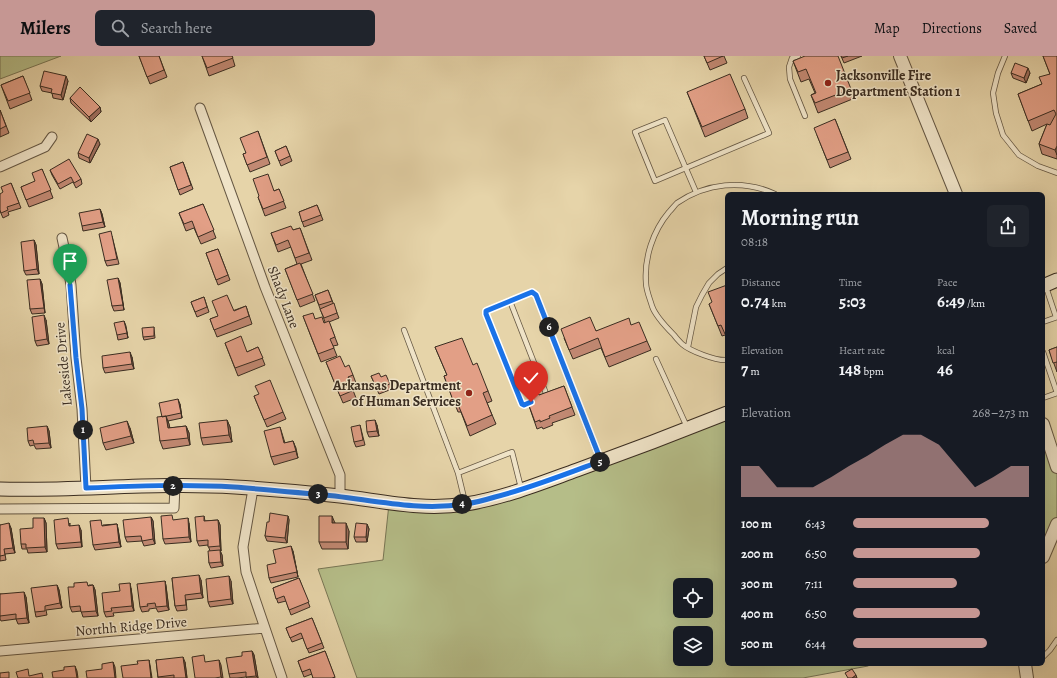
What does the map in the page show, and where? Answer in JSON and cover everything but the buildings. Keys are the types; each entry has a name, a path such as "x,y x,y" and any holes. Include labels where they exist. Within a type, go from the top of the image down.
{"main road":[{"path":"0,489 214,486 340,496 389,504 423,507 466,504 522,490 725,414"}],"street":[{"path":"900,56 955,192"},
{"name":"Shady Lane","path":"200,108 265,287 340,475 340,496"},
{"path":"0,167 45,147 52,136"},
{"name":"Lakeside Drive","path":"62,238 70,285 82,409 86,488"},
{"path":"1045,435 1047,446 1057,467"},
{"path":"0,509 174,508 175,486"},
{"path":"252,488 243,547 246,572 282,678"},
{"path":"1045,552 1057,524"},
{"name":"Northh Ridge Drive","path":"0,651 265,628"}],"lane":[{"path":"798,56 792,58 789,67 790,79 805,116"},
{"path":"1005,56 998,73 993,93 996,113 1003,135 1019,155 1038,166 1057,173"},
{"path":"696,192 685,168 665,120 635,132 655,181 685,168 769,132 744,78"},
{"path":"725,360 707,356 683,345 667,328 652,307 646,284 647,260 653,239 664,219 676,204 696,192 713,187 739,184 761,188 770,192"},
{"path":"688,347 696,307 709,283 725,269"},
{"path":"1045,321 1056,317 1047,284"},
{"path":"531,402 524,405 522,404 486,311 532,292 536,295 601,461"},
{"path":"510,301 547,396"},
{"path":"404,330 458,472 466,504"},
{"path":"1045,358 1057,393 1045,397"},
{"path":"656,359 688,428"},
{"path":"566,389 572,387"},
{"path":"540,399 554,394"},
{"path":"458,472 512,452 522,490"},
{"path":"1045,655 1057,640"}],"green space":[{"path":"0,56 61,56 0,79"},
{"path":"725,414 725,666 868,666 803,678 357,678 318,569 383,560 389,504 466,504"},
{"path":"1050,445 1057,467 1057,524 1045,552 1045,446"}],"place":[{"name":"Jacksonville Fire Department Station 1","path":"828,83"},
{"name":"Arkansas Department of Human Services","path":"469,393"}],"route":[{"path":"70,285 82,409 86,488 163,486 234,487 340,496 389,504 436,507 466,504 504,495 529,488 601,461 536,295 532,292 486,311 522,404 524,405 531,402"}]}
